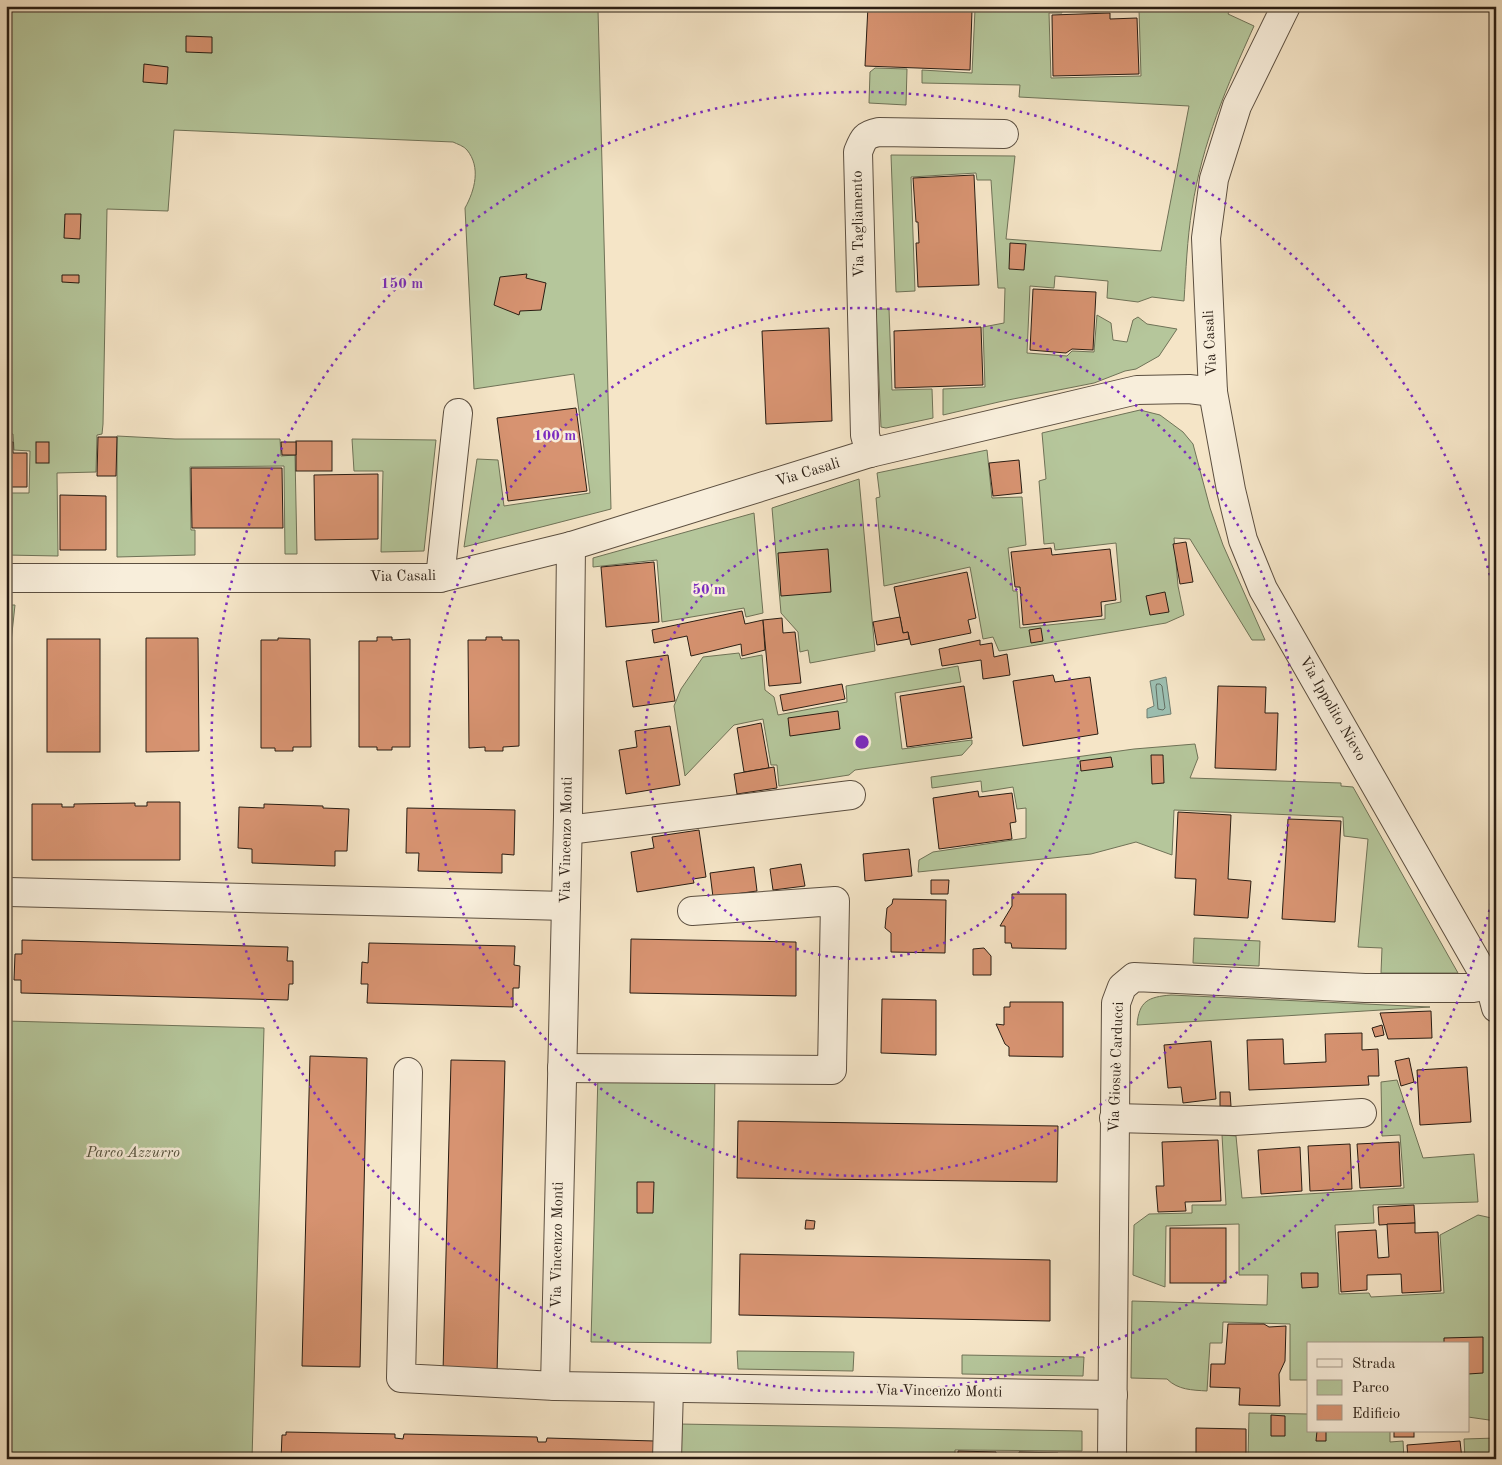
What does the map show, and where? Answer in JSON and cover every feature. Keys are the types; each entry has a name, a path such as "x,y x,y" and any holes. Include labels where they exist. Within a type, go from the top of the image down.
{"street":[{"name":"Via Casali","path":"6,578 440,578 571,546 870,454 1137,390 1189,388 1213,392 1206,238 1214,179 1237,106 1286,6"},
{"name":"Via Tagliamento","path":"870,454 865,435 858,152 862,140 869,134 879,132 1004,134"},
{"name":"Via Ippolito Nievo","path":"1213,392 1231,490 1243,540 1263,589 1493,997"},
{"path":"440,578 458,414"},
{"name":"Via Vincenzo Monti","path":"571,546 568,824 555,1386 1113,1395"},
{"path":"568,824 851,788"},
{"path":"9,892 566,906"},
{"path":"562,1068 832,1070 836,902 692,911"},
{"name":"Via Giosuè Carducci","path":"1112,1459 1116,1003 1122,987 1134,977 1365,988 1473,988 1493,997"},
{"path":"408,1072 401,1378 555,1386"},
{"path":"1114,1118 1234,1121 1362,1113"},
{"path":"667,1459 669,1388"}],"green space":[{"path":"6,6 632,6 598,10 611,509 464,547 477,459 498,460 504,506 590,493 574,374 474,389 465,208 472,194 475,171 474,164 466,149 453,142 174,130 168,211 107,209 103,424 102,434 97,435 96,472 57,473 58,556 6,555 6,500 11,493 29,493 30,451 14,450 13,434 6,434"},
{"path":"991,6 1061,6 1062,13 1049,13 1051,78 1141,76 1139,10 1231,7 1228,14 1254,26 1225,93 1202,161 1190,221 1184,301 1152,297 1138,302 1107,298 1108,281 1055,276 1054,288 1030,286 1027,353 1067,356 1072,351 1094,352 1097,315 1111,323 1113,340 1127,342 1133,320 1138,317 1147,324 1177,329 1159,356 1136,369 1125,371 1094,383 943,415 943,389 985,387 983,327 1004,323 1005,288 998,288 991,180 977,180 976,173 911,177 915,291 896,292 891,155 1015,156 1006,239 1161,251 1189,106 1019,97 1020,85 922,83 922,70 972,73 975,10 991,10"},
{"path":"875,68 907,69 906,105 869,103 870,72"},
{"path":"876,309 889,309 892,390 932,389 933,418 886,428 881,427"},
{"path":"1140,410 1160,415 1183,432 1193,444 1210,508 1223,545 1265,640 1252,640 1190,539 1174,538 1178,586 1184,615 1166,623 1007,650 999,651 993,637 983,639 970,567 884,586 876,498 880,497 877,473 987,450 992,498 1022,497 1026,545 1008,548 1013,591 1017,591 1020,628 1105,619 1105,605 1121,602 1116,543 1055,550 1054,543 1044,544 1039,481 1046,479 1042,433"},
{"path":"117,436 175,439 280,439 281,456 295,455 297,554 285,554 284,466 190,467 191,530 195,530 195,555 117,557"},
{"path":"352,439 436,440 424,551 381,552 383,471 354,471"},
{"path":"859,479 875,651 810,663 808,650 800,652 798,632 781,613 772,508"},
{"path":"754,513 763,613 746,617 744,608 662,622 657,560 593,567 593,558"},
{"path":"6,605 15,605 6,689"},
{"path":"739,653 741,659 762,655 765,690 774,697 778,715 847,702 846,686 958,666 961,682 895,693 902,749 972,740 972,744 962,755 855,770 849,775 779,786 777,765 771,765 763,719 734,725 685,776 674,706 681,689 703,657"},
{"path":"1195,744 1198,758 1190,778 1341,783 1341,786 1353,787 1458,973 1381,973 1382,948 1358,947 1368,839 1344,836 1343,817 1174,810 1172,855 1136,842 1091,854 918,872 919,860 933,852 1026,838 1026,808 1017,809 1013,787 982,792 981,781 932,788 931,777 1134,749"},
{"path":"1194,938 1260,941 1259,966 1193,963"},
{"path":"1171,995 1430,1007 1137,1025 1140,1010 1146,1002 1156,997"},
{"name":"Parco Azzurro","path":"6,1021 264,1028 252,1459 6,1459"},
{"path":"598,1073 715,1074 711,1343 591,1342"},
{"path":"1397,1080 1423,1158 1474,1154 1478,1202 1373,1205 1374,1223 1335,1225 1339,1294 1369,1293 1371,1297 1444,1293 1440,1235 1478,1215 1496,1219 1496,1421 1470,1417 1470,1342 1307,1342 1307,1380 1290,1380 1290,1324 1223,1322 1222,1343 1210,1343 1207,1391 1181,1387 1167,1379 1131,1378 1132,1301 1267,1305 1268,1275 1239,1275 1239,1224 1166,1226 1165,1287 1133,1275 1134,1225 1149,1214 1192,1213 1192,1205 1226,1205 1222,1135 1236,1136 1242,1198 1404,1188 1400,1135 1382,1136 1381,1082"},
{"path":"737,1351 854,1352 853,1371 738,1369"},
{"path":"962,1355 1084,1357 1083,1376 962,1374"},
{"path":"1249,1413 1307,1414 1307,1432 1390,1432 1390,1442 1403,1441 1404,1459 1248,1459"},
{"path":"679,1424 1082,1431 1082,1451 955,1450 955,1459 678,1459"},
{"path":"1496,1438 1496,1459 1465,1459 1464,1439"}],"water":[{"path":"1166,677 1171,714 1147,718 1147,709 1154,706 1150,681"}],"building":[{"path":"868,6 972,10 970,70 865,66"},
{"path":"1110,13 1110,19 1137,18 1139,74 1053,76 1052,15"},
{"path":"186,36 212,37 212,53 186,52"},
{"path":"144,64 168,67 167,84 143,82"},
{"path":"974,175 979,285 918,287 916,243 919,243 913,178"},
{"path":"65,214 81,214 80,239 64,238"},
{"path":"1010,243 1026,244 1024,270 1009,269"},
{"path":"527,274 526,278 546,283 541,310 520,311 519,315 494,305 500,277"},
{"path":"62,275 79,275 79,283 62,282"},
{"path":"1033,289 1096,292 1093,350 1072,349 1066,353 1030,350"},
{"path":"981,327 983,385 895,388 894,331"},
{"path":"829,328 832,421 766,424 762,331"},
{"path":"576,408 587,491 508,501 497,418"},
{"path":"98,437 117,437 116,476 97,476"},
{"path":"296,441 332,441 332,471 296,471"},
{"path":"6,442 13,442 13,453 27,453 27,487 6,487"},
{"path":"36,442 49,442 49,463 36,463"},
{"path":"281,442 296,442 296,455 282,455"},
{"path":"1019,460 1022,493 993,496 989,463"},
{"path":"191,468 282,468 283,528 192,528"},
{"path":"378,474 378,539 315,540 314,475"},
{"path":"60,495 106,496 106,550 60,550"},
{"path":"1186,542 1193,582 1180,584 1173,544"},
{"path":"1051,548 1052,555 1110,549 1116,600 1101,602 1102,616 1023,625 1020,587 1015,587 1011,552"},
{"path":"828,549 831,592 781,596 778,553"},
{"path":"654,562 659,622 606,627 601,567"},
{"path":"967,572 976,618 968,620 971,633 911,645 908,632 903,633 894,587"},
{"path":"1165,592 1169,612 1150,615 1146,596"},
{"path":"742,611 745,624 763,620 765,650 742,656 741,644 691,656 687,636 654,643 652,630"},
{"path":"900,617 903,633 908,632 909,639 877,645 873,622"},
{"path":"782,618 783,633 795,632 801,683 769,686 763,620"},
{"path":"1041,628 1043,641 1031,643 1029,630"},
{"path":"377,637 392,637 392,640 410,639 410,747 392,747 392,750 377,750 377,747 359,747 359,641 377,641"},
{"path":"486,637 502,637 502,640 519,640 519,746 503,747 503,751 485,751 485,747 469,748 468,640 486,640"},
{"path":"146,638 198,638 199,751 146,752"},
{"path":"278,638 310,639 311,747 293,747 293,751 275,751 275,748 261,748 261,640 278,640"},
{"path":"47,639 100,639 100,752 47,752"},
{"path":"980,640 980,645 992,643 994,657 1007,654 1010,675 983,679 981,660 942,666 939,649"},
{"path":"668,655 675,701 633,707 626,661"},
{"path":"1053,675 1055,682 1090,677 1098,734 1023,746 1013,681"},
{"path":"842,684 845,699 783,711 780,695"},
{"path":"964,686 972,738 907,747 900,696"},
{"path":"1218,686 1266,687 1265,713 1278,713 1276,770 1215,768"},
{"path":"838,711 840,729 790,736 788,718"},
{"path":"761,723 769,768 744,772 737,728"},
{"path":"670,726 680,785 626,794 619,750 637,747 635,731"},
{"path":"1151,755 1163,755 1164,783 1152,784"},
{"path":"1111,757 1113,767 1081,771 1080,761"},
{"path":"774,767 777,788 737,794 734,774"},
{"path":"978,791 979,797 1012,793 1016,822 1010,823 1012,839 939,849 933,798"},
{"path":"147,802 180,802 180,860 32,860 32,804 62,804 62,807 74,807 74,804 135,803 135,806 147,806"},
{"path":"264,804 349,809 347,851 335,851 335,866 252,863 252,849 238,848 239,807 264,808"},
{"path":"407,808 515,810 514,855 502,854 502,873 418,871 419,853 406,853"},
{"path":"1178,812 1231,815 1228,879 1251,881 1248,918 1194,915 1196,879 1175,878"},
{"path":"1288,819 1341,821 1335,922 1282,919"},
{"path":"699,830 706,877 693,879 694,883 637,892 631,852 654,848 652,837"},
{"path":"909,849 912,876 865,881 863,854"},
{"path":"801,864 805,886 773,890 770,869"},
{"path":"754,867 757,891 713,897 710,873"},
{"path":"931,880 949,880 948,894 931,894"},
{"path":"1012,894 1066,894 1066,949 1012,948 1011,943 1005,943 1005,926 1000,926 1012,906"},
{"path":"893,899 946,900 945,953 891,952 891,933 885,928 887,908 892,904"},
{"path":"631,939 796,942 796,996 630,993"},
{"path":"22,940 288,947 287,961 293,961 293,984 289,984 288,1000 21,993 21,980 14,980 15,954 22,954"},
{"path":"369,943 515,946 514,965 520,966 519,988 513,988 513,1007 367,1003 368,984 361,984 362,962 368,963"},
{"path":"984,948 991,956 991,975 973,975 973,949"},
{"path":"882,999 936,1000 936,1055 881,1053"},
{"path":"1010,1002 1063,1002 1063,1057 1009,1056 1009,1047 1005,1044 996,1024 1004,1025 1004,1007 1010,1007"},
{"path":"1431,1011 1432,1038 1388,1039 1380,1013"},
{"path":"1382,1025 1384,1035 1375,1037 1372,1028"},
{"path":"1362,1033 1362,1050 1378,1049 1379,1076 1368,1076 1369,1085 1249,1090 1247,1040 1283,1039 1284,1064 1326,1062 1325,1034"},
{"path":"1211,1041 1216,1099 1183,1103 1181,1087 1168,1088 1164,1045"},
{"path":"310,1056 367,1058 360,1367 302,1366"},
{"path":"1409,1058 1414,1082 1401,1086 1395,1061"},
{"path":"451,1060 505,1061 497,1374 443,1372"},
{"path":"1467,1067 1471,1122 1420,1125 1417,1070"},
{"path":"1220,1092 1230,1092 1231,1106 1220,1106"},
{"path":"738,1121 1058,1126 1057,1182 737,1178"},
{"path":"1218,1140 1221,1201 1185,1202 1186,1211 1158,1212 1156,1186 1164,1186 1162,1142"},
{"path":"1399,1142 1401,1186 1360,1188 1357,1144"},
{"path":"1350,1144 1352,1189 1310,1191 1308,1146"},
{"path":"1300,1147 1302,1191 1261,1194 1258,1150"},
{"path":"637,1182 654,1182 653,1213 637,1213"},
{"path":"1414,1205 1415,1223 1379,1225 1378,1207"},
{"path":"806,1220 815,1221 814,1229 805,1229"},
{"path":"1415,1223 1415,1233 1438,1232 1441,1291 1402,1293 1401,1274 1367,1275 1367,1290 1341,1292 1338,1232 1376,1230 1378,1258 1389,1257 1387,1224"},
{"path":"1170,1228 1226,1228 1226,1283 1170,1283"},
{"path":"740,1254 1050,1260 1050,1321 739,1315"},
{"path":"1301,1273 1318,1273 1318,1287 1302,1288"},
{"path":"1228,1324 1264,1324 1269,1327 1286,1326 1285,1361 1279,1374 1280,1406 1239,1405 1240,1388 1210,1387 1211,1364 1225,1364"},
{"path":"1483,1337 1483,1373 1470,1374 1470,1342 1444,1342 1444,1338"},
{"path":"1271,1415 1285,1416 1285,1436 1271,1436"},
{"path":"1196,1428 1246,1429 1246,1459 1196,1459"},
{"path":"286,1432 395,1434 395,1438 403,1439 404,1434 537,1437 538,1442 546,1442 547,1438 655,1441 658,1459 281,1459 282,1435 286,1435"},
{"path":"1317,1432 1326,1432 1326,1441 1316,1441"},
{"path":"1394,1432 1414,1432 1414,1437 1394,1437"},
{"path":"1460,1441 1462,1459 1408,1459 1407,1445"},
{"path":"958,1451 996,1452 996,1455 1019,1455 1019,1452 1058,1453 1058,1459 958,1459"}]}
